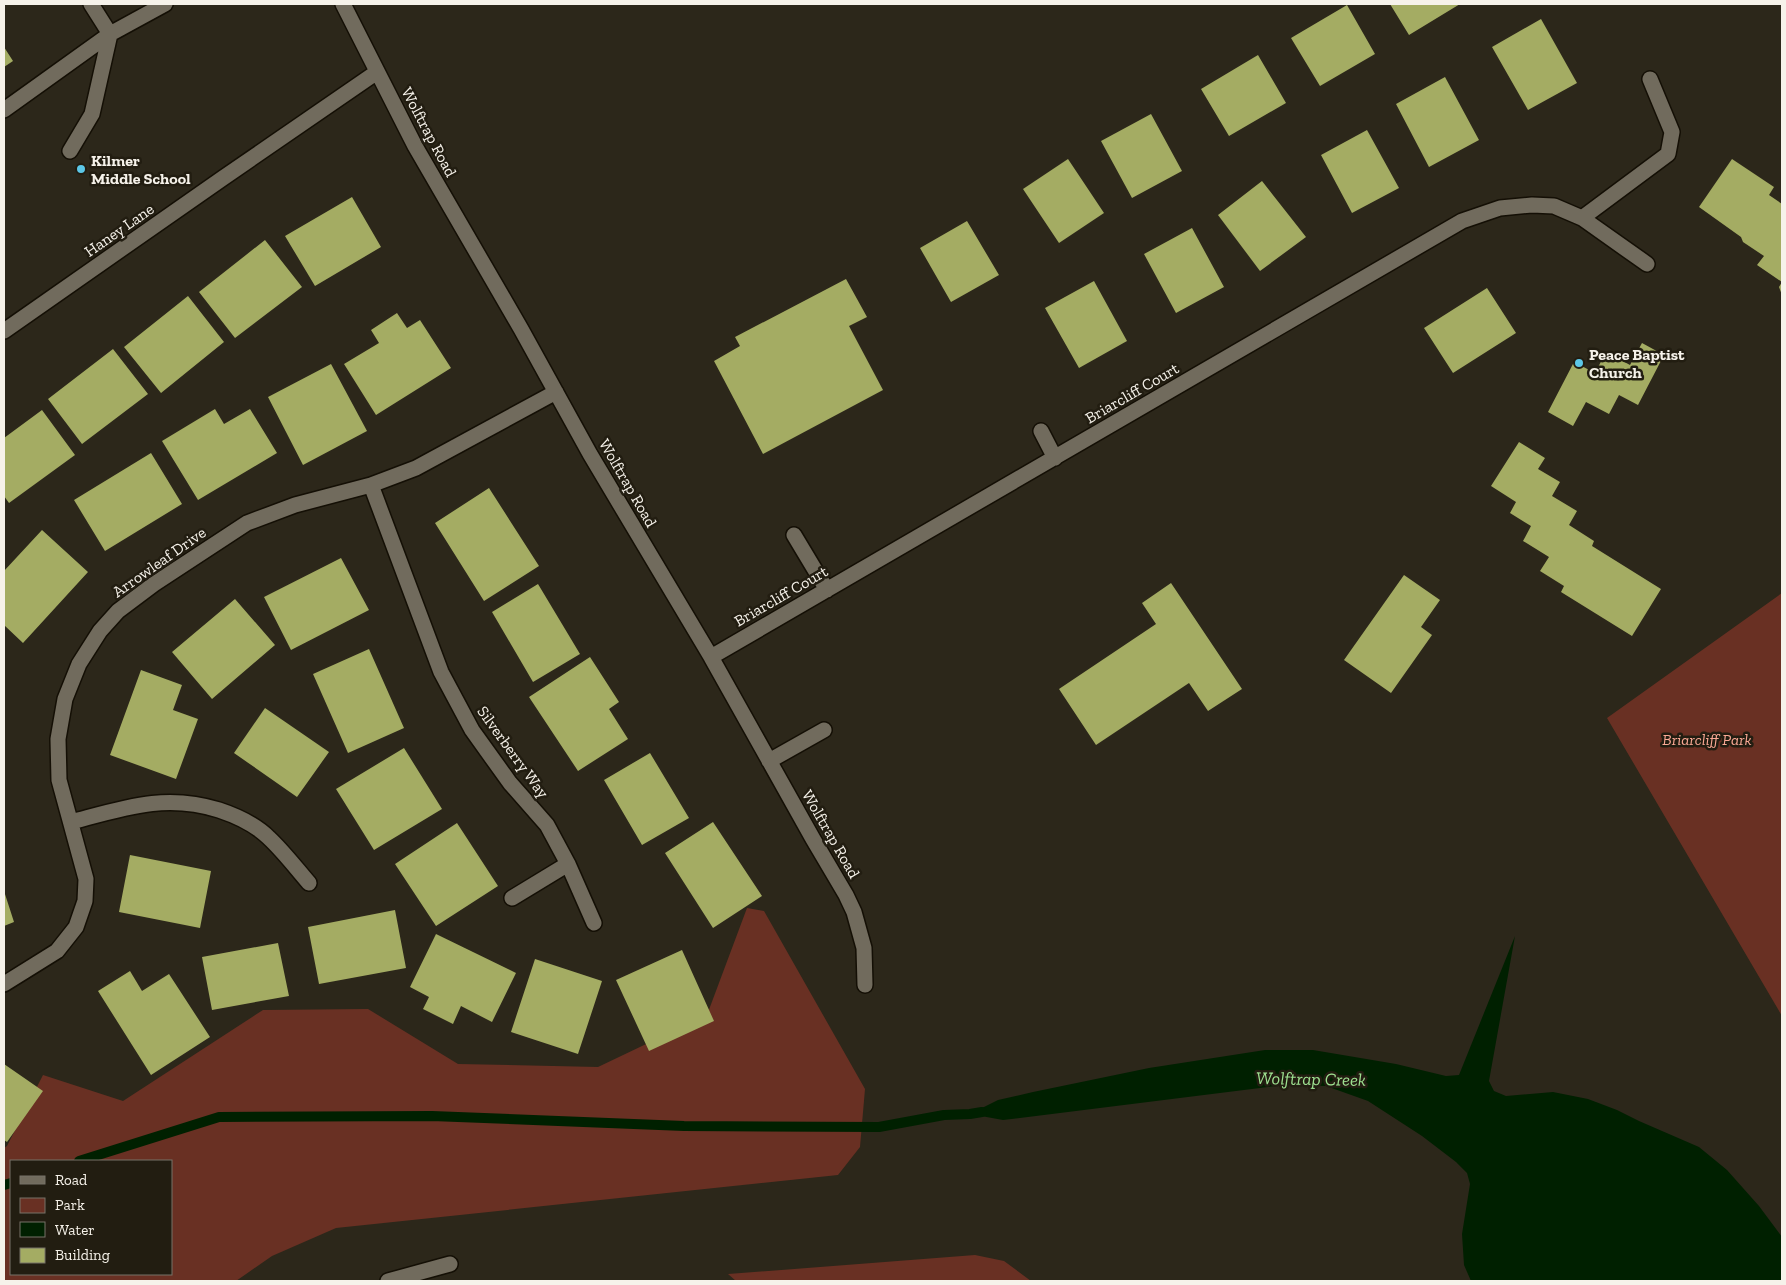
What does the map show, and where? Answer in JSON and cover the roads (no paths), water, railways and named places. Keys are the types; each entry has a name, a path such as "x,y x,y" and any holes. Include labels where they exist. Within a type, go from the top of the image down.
{"street":[{"path":"70,151 92,114 110,34 91,4"},
{"path":"4,110 110,34 165,4"},
{"name":"Wolftrap Road","path":"343,4 415,146 521,328 590,454 711,657 846,895 854,912 864,948 865,985"},
{"name":"Haney Lane","path":"4,332 377,72"},
{"path":"1582,218 1668,154 1672,132 1650,79"},
{"name":"Briarcliff Court","path":"711,657 1462,221 1500,208 1532,205 1554,206 1582,218 1647,264"},
{"name":"Arrowleaf Drive","path":"4,984 57,951 76,927 86,900 86,879 59,780 58,739 65,699 79,664 100,630 118,611 154,584 247,524 295,505 372,485 416,468 556,392"},
{"path":"1041,431 1055,458"},
{"name":"Silverberry Way","path":"372,485 441,672 472,730 510,783 547,826 568,864 594,923"},
{"path":"794,536 827,590"},
{"path":"769,761 824,730"},
{"path":"71,822 126,807 166,801 199,804 239,816 268,837 309,883"},
{"path":"512,898 568,864"},
{"path":"388,1281 450,1264"}],"water":[{"name":"Wolftrap Creek","path":"1515,936 1489,1081 1494,1091 1506,1096 1553,1092 1588,1099 1699,1147 1727,1170 1759,1206 1782,1237 1782,1281 1471,1281 1464,1265 1462,1234 1470,1184 1467,1173 1456,1162 1422,1136 1368,1101 1326,1086 1283,1085 1003,1120 970,1114 998,1100 1033,1092 1149,1068 1265,1050 1313,1050 1396,1064 1446,1076 1459,1075"}],"waterway":[{"path":"82,1160 219,1117 432,1116 684,1126 879,1127 944,1115 982,1112"},
{"path":"4,1185 10,1183"}],"place":[{"name":"Kilmer Middle School","path":"81,169"},
{"name":"Peace Baptist Church","path":"1579,363"}],"park label":[{"name":"Briarcliff Park","path":"1707,739"}]}
